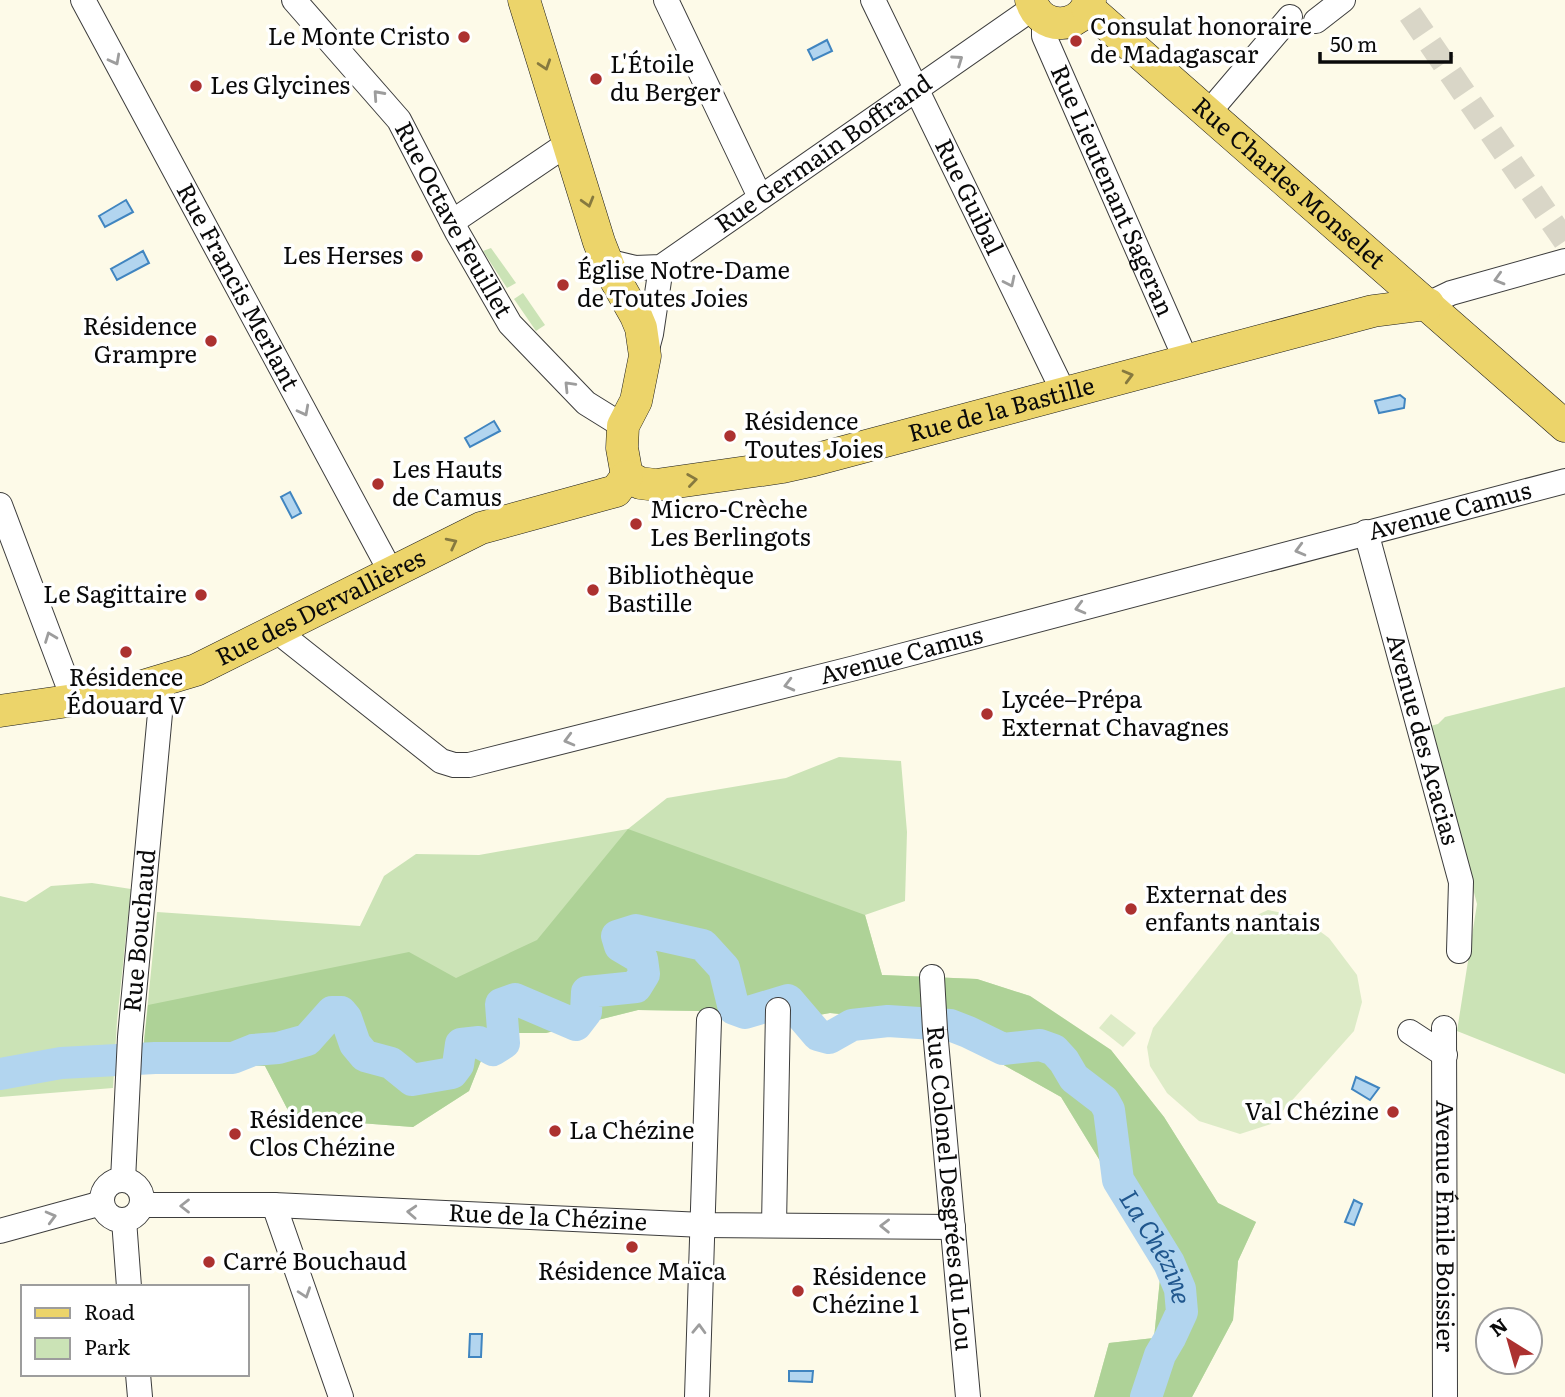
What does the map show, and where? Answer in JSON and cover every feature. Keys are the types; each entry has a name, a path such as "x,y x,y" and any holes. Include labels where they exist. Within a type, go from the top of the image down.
{"main road":[{"path":"524,0 606,261 641,328 645,356 636,401 623,426 622,448 627,476"},
{"path":"1036,9 1057,24 1069,23 1081,16 1089,4"},
{"name":"Rue Charles Monselet","path":"1089,4 1565,426"},
{"path":"1373,311 1392,294 1394,287 1389,270"},
{"name":"Rue de la Bastille","path":"627,476 640,483 656,485 783,467 1373,311 1428,303"},
{"name":"Rue des Dervallières","path":"0,711 128,691 195,670 481,528 616,491 627,476"}],"street":[{"name":"Rue Francis Merlant","path":"83,0 391,574"},
{"name":"Rue Octave Feuillet","path":"294,0 399,120 452,222 505,315 521,336 586,403 623,426"},
{"path":"666,0 760,197"},
{"name":"Rue Guibal","path":"873,0 1064,393"},
{"path":"1316,21 1343,0"},
{"name":"Rue Germain Boffrand","path":"660,267 1036,9"},
{"name":"Rue Lieutenant Sageran","path":"1036,9 1044,36 1186,360"},
{"path":"1209,112 1290,17"},
{"path":"452,222 570,142"},
{"path":"606,261 635,268 660,267 651,334 645,356"},
{"name":"Rue de la Bastille","path":"1428,303 1451,293 1565,261"},
{"name":"Avenue Camus","path":"277,631 429,752 445,763 462,766 855,668 1565,481"},
{"path":"0,505 74,701"},
{"name":"Avenue des Acacias","path":"1366,532 1461,882 1459,951"},
{"name":"Rue Bouchaud","path":"123,1180 130,1037 163,681"},
{"name":"Rue Colonel Desgrées du Lou","path":"932,983 968,1397"},
{"path":"774,1225 778,1010"},
{"path":"697,1397 709,1020"},
{"name":"Avenue Émile Boissier","path":"1444,1028 1445,1397"},
{"path":"1410,1032 1445,1055"},
{"path":"102,1203 107,1188 112,1183 123,1180 130,1181 139,1189 143,1198 133,1213 130,1285"},
{"path":"102,1203 111,1217 133,1213"},
{"path":"0,1231 102,1203"},
{"path":"274,1205 341,1397"},
{"name":"Rue de la Chézine","path":"133,1213 274,1205 703,1225 953,1227"},
{"path":"138,1376 140,1397"}],"green space":[{"path":"491,248 516,283 507,288 483,251"},
{"path":"523,293 545,325 536,331 514,299"},
{"path":"1565,687 1565,1074 1457,1031 1477,904 1430,726 1438,724 1445,717"},
{"path":"839,757 901,761 907,832 905,901 865,915 882,975 977,979 1030,996 1111,1050 1164,1117 1218,1203 1256,1222 1238,1261 1233,1320 1192,1397 1094,1397 1109,1343 1154,1338 1160,1279 1135,1218 1061,1097 929,1023 830,1013 780,1022 698,1011 638,1010 546,1033 492,1033 469,1091 413,1127 292,1118 265,1066 142,1061 157,912 360,926 384,876 416,854 479,855 628,829 667,798 786,778"},
{"path":"628,829 865,915 882,975 977,979 1030,996 1111,1050 1164,1117 1218,1203 1256,1222 1238,1261 1233,1320 1192,1397 1094,1397 1109,1343 1154,1338 1160,1279 1135,1218 1061,1097 929,1023 830,1013 780,1022 698,1011 638,1010 546,1033 492,1033 469,1091 413,1127 292,1118 265,1066 142,1061 148,1005 409,952 456,978 537,940"},
{"path":"92,883 131,889 113,1088 0,1097 0,896 26,902 51,886"},
{"path":"1268,910 1299,916 1329,938 1357,975 1362,1002 1354,1031 1271,1124 1240,1134 1199,1121 1167,1093 1150,1066 1147,1047 1153,1028 1235,925"},
{"path":"1111,1014 1136,1033 1123,1047 1099,1028"}],"water":[{"path":"827,40 832,51 813,60 808,50"},
{"path":"126,200 133,212 105,227 99,216"},
{"path":"143,251 149,263 117,280 111,269"},
{"path":"1400,395 1405,399 1404,408 1379,413 1375,401"},
{"path":"494,421 500,431 470,447 465,438"},
{"path":"290,492 301,513 292,518 281,497"},
{"path":"1356,1077 1379,1088 1370,1100 1352,1089"},
{"path":"1354,1200 1362,1204 1354,1225 1345,1222"},
{"path":"470,1334 482,1334 481,1357 469,1357"},
{"path":"789,1371 813,1371 812,1382 789,1381"}],"waterway":[{"name":"La Chézine","path":"0,1074 61,1063 155,1058 233,1058 253,1050 278,1048 307,1040 332,1012 341,1012 346,1018 355,1044 365,1056 391,1063 412,1080 452,1073 458,1065 461,1044 479,1042 493,1050 504,1043 501,1004 515,999 576,1025 586,1012 587,992 636,987 644,974 642,959 620,946 617,936 636,930 703,945 724,968 734,1009 745,1013 788,1000 818,1035 829,1038 852,1025 888,1021 950,1025 1003,1049 1040,1045 1054,1050 1074,1078 1104,1101 1109,1110 1118,1180 1169,1263 1180,1289 1182,1312 1160,1355 1146,1397"}],"tunnel":[{"path":"1410,14 1565,241"}],"place":[{"name":"Le Monte Cristo","path":"464,37"},
{"name":"Consulat honoraire de Madagascar","path":"1076,41"},
{"name":"L'Étoile du Berger","path":"596,79"},
{"name":"Les Glycines","path":"196,86"},
{"name":"Les Herses","path":"417,256"},
{"name":"Église Notre-Dame de Toutes Joies","path":"563,285"},
{"name":"Résidence Grampre","path":"211,341"},
{"name":"Résidence Toutes Joies","path":"730,436"},
{"name":"Les Hauts de Camus","path":"378,484"},
{"name":"Micro-Crèche Les Berlingots","path":"636,524"},
{"name":"Bibliothèque Bastille","path":"593,590"},
{"name":"Le Sagittaire","path":"201,595"},
{"name":"Résidence Édouard V","path":"126,652"},
{"name":"Lycée–Prépa Externat Chavagnes","path":"987,714"},
{"name":"Externat des enfants nantais","path":"1131,909"},
{"name":"Val Chézine","path":"1393,1112"},
{"name":"La Chézine","path":"555,1131"},
{"name":"Résidence Clos Chézine","path":"235,1134"},
{"name":"Résidence Maïca","path":"632,1247"},
{"name":"Carré Bouchaud","path":"209,1262"},
{"name":"Résidence Chézine 1","path":"798,1291"}]}
